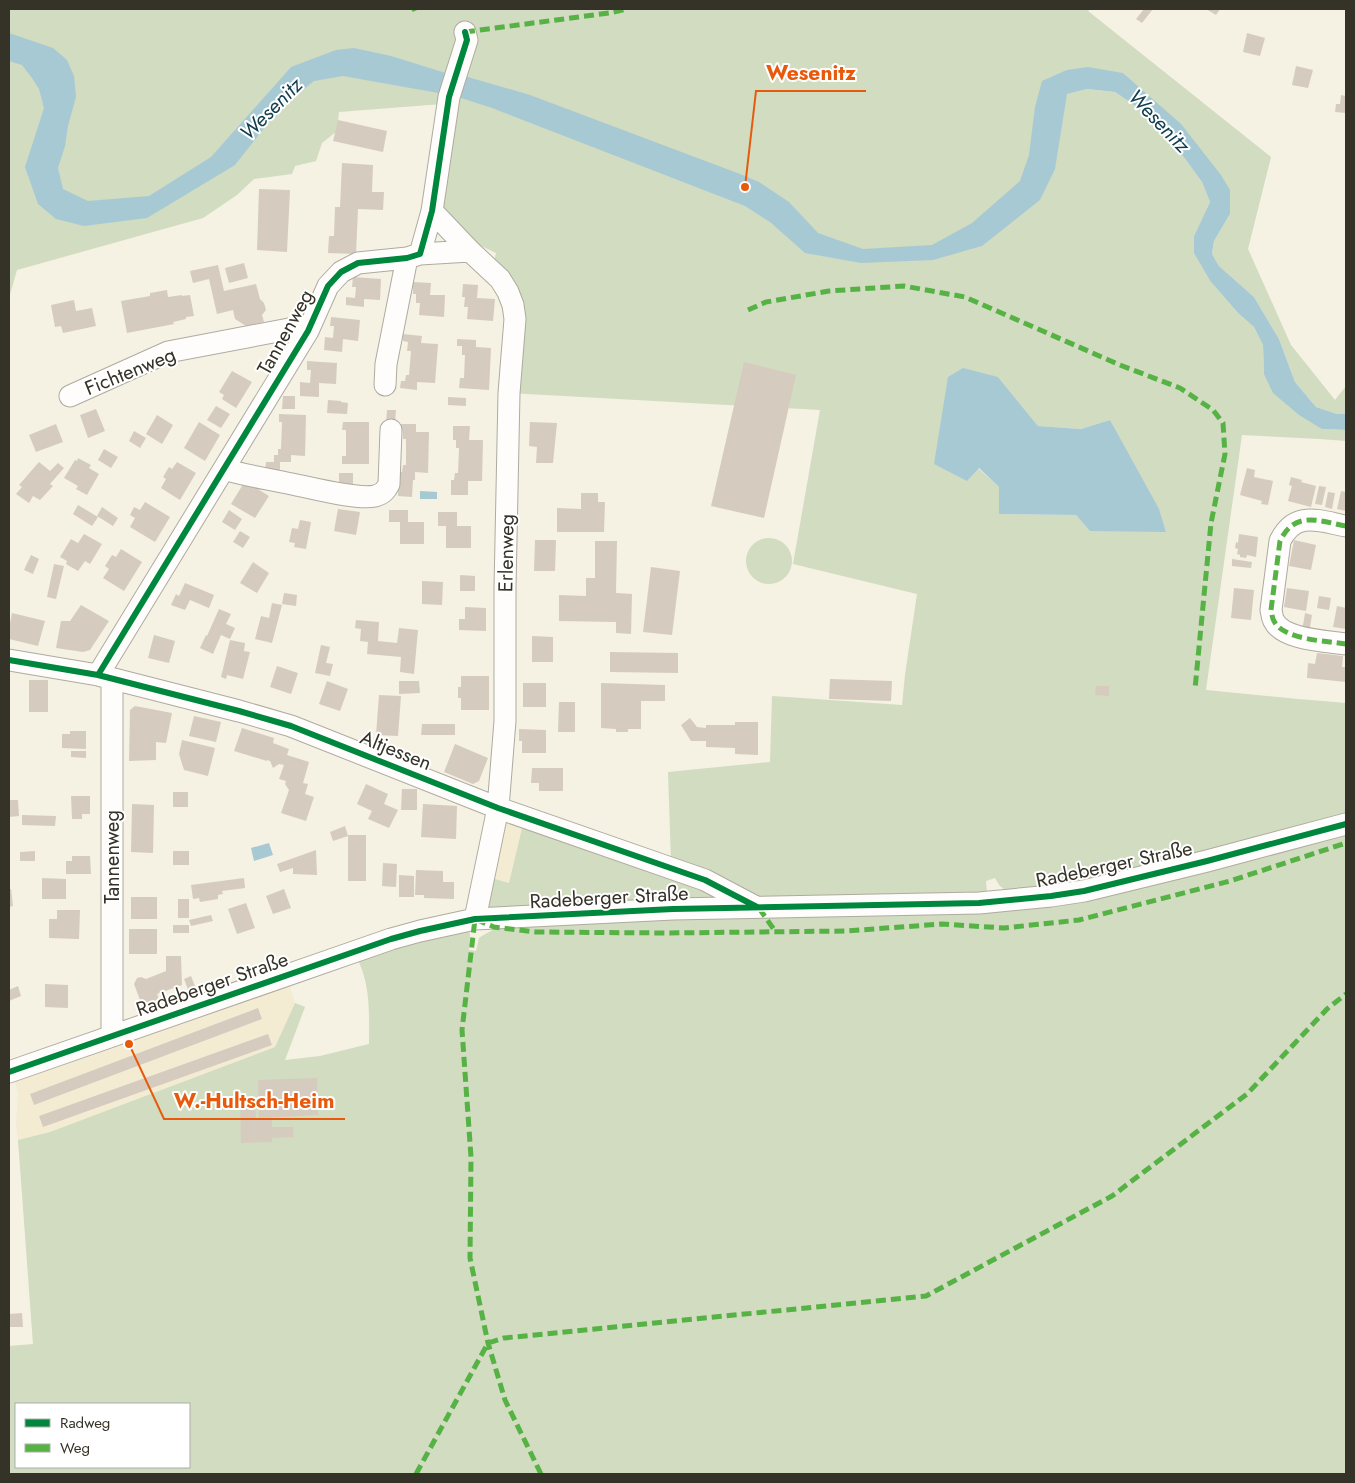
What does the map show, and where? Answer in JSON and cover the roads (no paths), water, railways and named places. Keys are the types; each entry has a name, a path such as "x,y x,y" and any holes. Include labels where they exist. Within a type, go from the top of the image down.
{"street":[{"path":"385,385 386,364 414,256 432,211 449,97 467,40 465,32"},
{"name":"Erlenweg","path":"432,211 500,279 513,305 515,319 509,401 505,588 505,721 498,808 475,920"},
{"path":"414,256 470,251"},
{"name":"Tannenweg","path":"112,1036 105,677 224,469 308,331 328,286 341,272 358,263 414,256"},
{"name":"Fichtenweg","path":"70,396 168,352 289,329 298,328 308,331"},
{"path":"224,469 327,491 365,497 374,496 381,494 389,484 391,430"},
{"path":"1346,526 1310,519 1300,520 1290,525 1280,541 1271,610 1273,621 1284,632 1292,636 1346,644"},
{"name":"Altjessen","path":"9,660 105,677 290,726 498,808 705,880 759,908"},
{"name":"Radeberger Straße","path":"9,1072 391,939 475,920 673,909 979,903 1051,896 1084,891 1188,866 1346,824"}],"water":[{"path":"9,33 53,48 67,60 74,76 76,97 58,168 63,189 88,201 149,196 211,157 291,67 336,50 354,48 391,56 449,74 444,94 343,76 314,81 280,108 235,165 147,218 84,226 56,219 38,204 25,167 44,108 39,89 32,78 22,65 9,61"},
{"path":"1088,67 1123,73 1181,124 1221,175 1230,190 1230,214 1214,241 1212,254 1219,266 1254,297 1279,339 1295,382 1316,407 1337,414 1346,414 1346,430 1322,429 1299,415 1273,393 1264,374 1263,345 1254,327 1238,313 1211,282 1194,253 1194,236 1210,202 1202,182 1172,141 1134,105 1115,92 1087,89 1067,94 1055,169 1040,200 982,246 933,260 861,263 805,253 770,222 745,206 492,108 455,96 461,75 530,95 759,182 789,202 818,233 863,249 932,245 972,223 1020,181 1029,155 1035,107 1042,81 1067,70"},
{"path":"963,368 998,377 1038,426 1081,429 1110,420 1159,509 1166,532 1090,531 1076,515 999,514 999,487 979,468 967,481 934,464 948,377"},
{"path":"420,491 437,492 437,499 420,499"},
{"path":"269,843 273,855 254,861 251,848"}],"place":[{"name":"Wesenitz","path":"745,187"},
{"name":"W.-Hultsch-Heim","path":"129,1044"}]}
